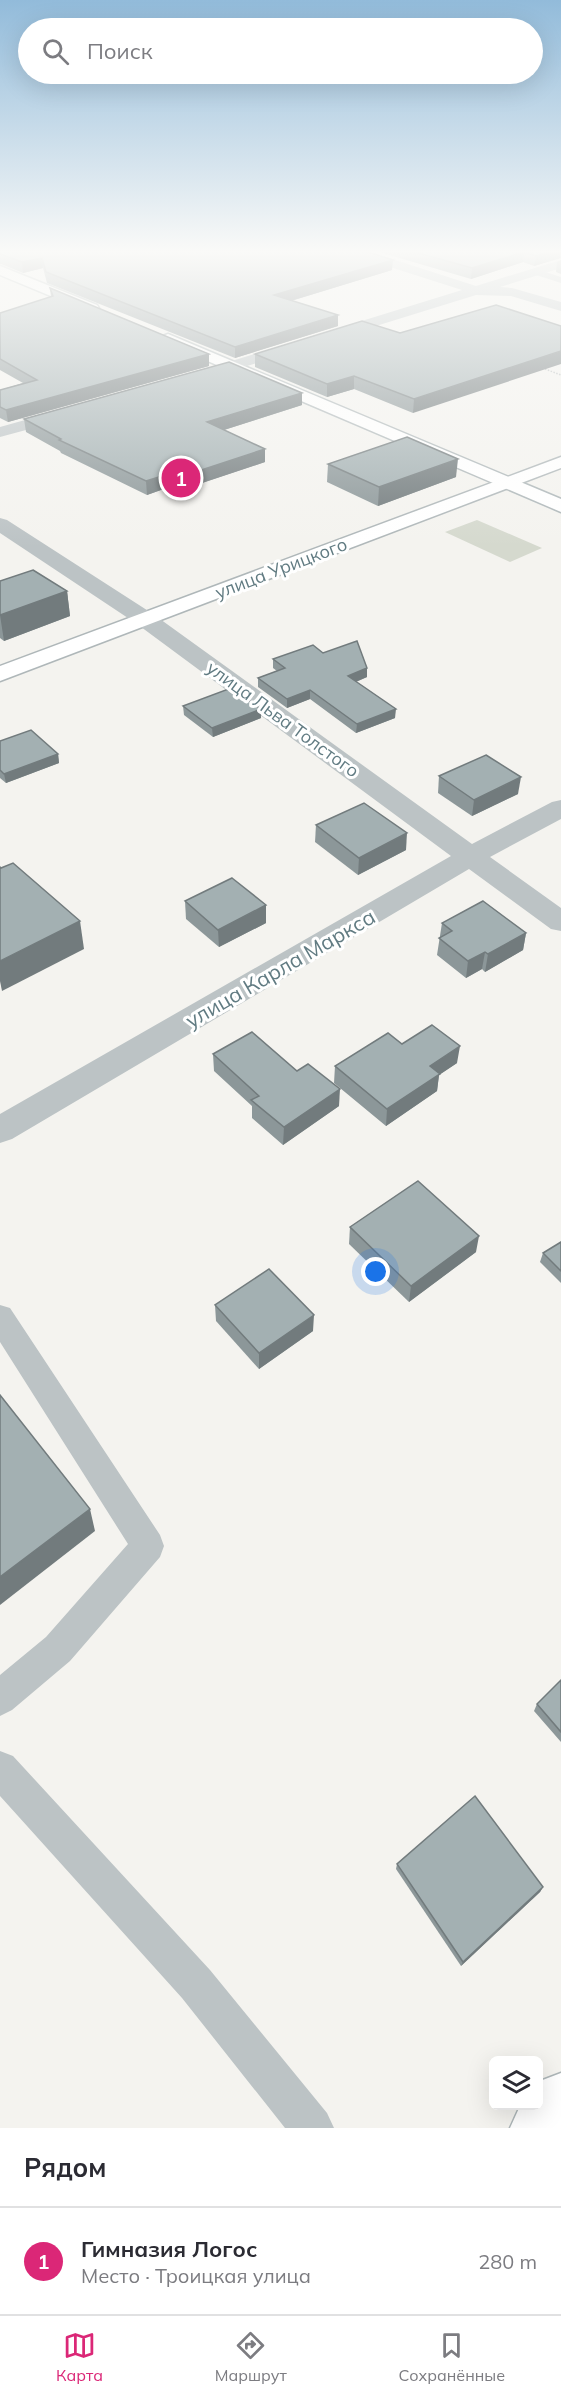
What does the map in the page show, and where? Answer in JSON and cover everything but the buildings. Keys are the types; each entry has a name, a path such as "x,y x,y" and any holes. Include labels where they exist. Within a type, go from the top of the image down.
{"street":[{"path":"190,348 561,506"},
{"path":"179,382 292,348"},
{"path":"0,432 78,410"},
{"name":"улица Урицкого","path":"0,674 561,462"},
{"name":"улица Льва Толстого","path":"0,524 145,619 561,922"},
{"name":"улица Карла Маркса","path":"0,1130 471,856 561,808"},
{"path":"540,2128 561,2102"}],"lane":[{"path":"0,1317 148,1546 58,1649 0,1698"},
{"path":"0,1770 196,1984 312,2128"}],"path":[{"path":"545,369 561,375"}],"shaded area":[{"path":"477,520 542,548 510,562 445,532"}],"place":[{"name":"Гимназия Логос","path":"181,478"}]}
